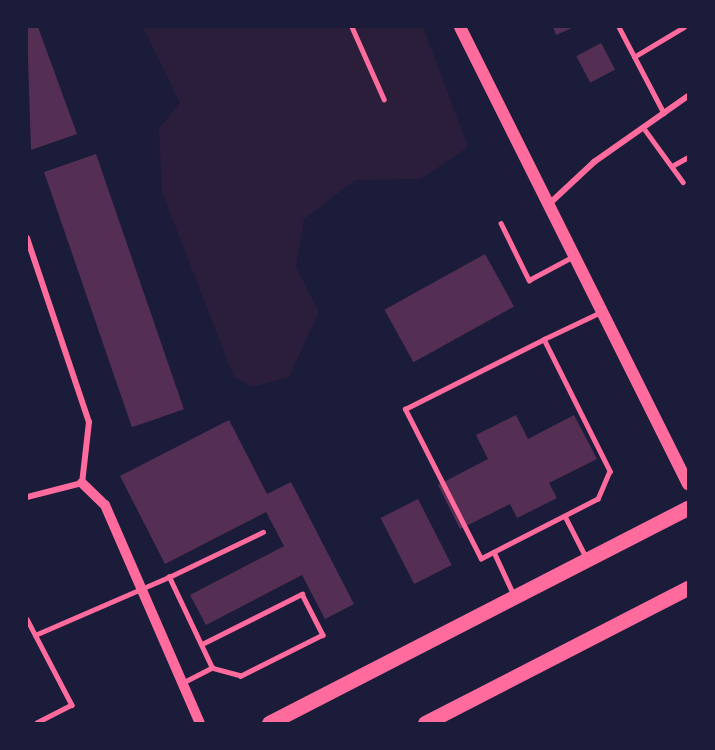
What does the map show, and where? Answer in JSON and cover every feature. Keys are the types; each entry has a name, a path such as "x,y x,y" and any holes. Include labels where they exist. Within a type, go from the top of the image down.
{"main road":[{"path":"460,27 688,484"},
{"path":"269,723 688,508"},
{"path":"425,723 688,588"}],"street":[{"path":"549,204 594,162 688,96"},
{"path":"27,238 89,422 82,483"},
{"path":"27,497 82,483"},
{"path":"82,483 105,505 200,723"}],"lane":[{"path":"352,27 384,99"},
{"path":"619,27 664,113"},
{"path":"634,57 684,27"},
{"path":"643,127 683,182"},
{"path":"672,166 688,157"},
{"path":"501,223 529,280 574,255"},
{"path":"544,339 610,471 598,499 481,559 405,409 544,339 602,311"},
{"path":"565,516 587,559"},
{"path":"35,635 142,590 263,532"},
{"path":"494,552 515,597"},
{"path":"169,577 212,668"},
{"path":"182,684 212,668 241,676 323,635 302,594 202,644"},
{"path":"27,619 72,705 37,723"}],"shaded area":[{"path":"143,27 423,27 468,147 421,179 355,180 304,219 296,267 319,312 289,377 252,387 234,377 162,192 159,128 180,103"}],"building":[{"path":"27,27 38,27 77,134 31,150"},
{"path":"553,27 574,27 556,35"},
{"path":"601,43 615,69 590,83 576,56"},
{"path":"96,154 184,409 132,427 44,172"},
{"path":"485,254 514,306 414,362 384,310"},
{"path":"516,415 528,439 574,415 597,459 549,483 557,498 517,518 510,504 460,529 438,485 488,459 476,435"},
{"path":"229,420 267,494 291,482 354,604 325,619 302,575 206,625 190,595 284,546 266,512 165,564 120,476"},
{"path":"418,499 452,565 414,584 381,518"}]}
